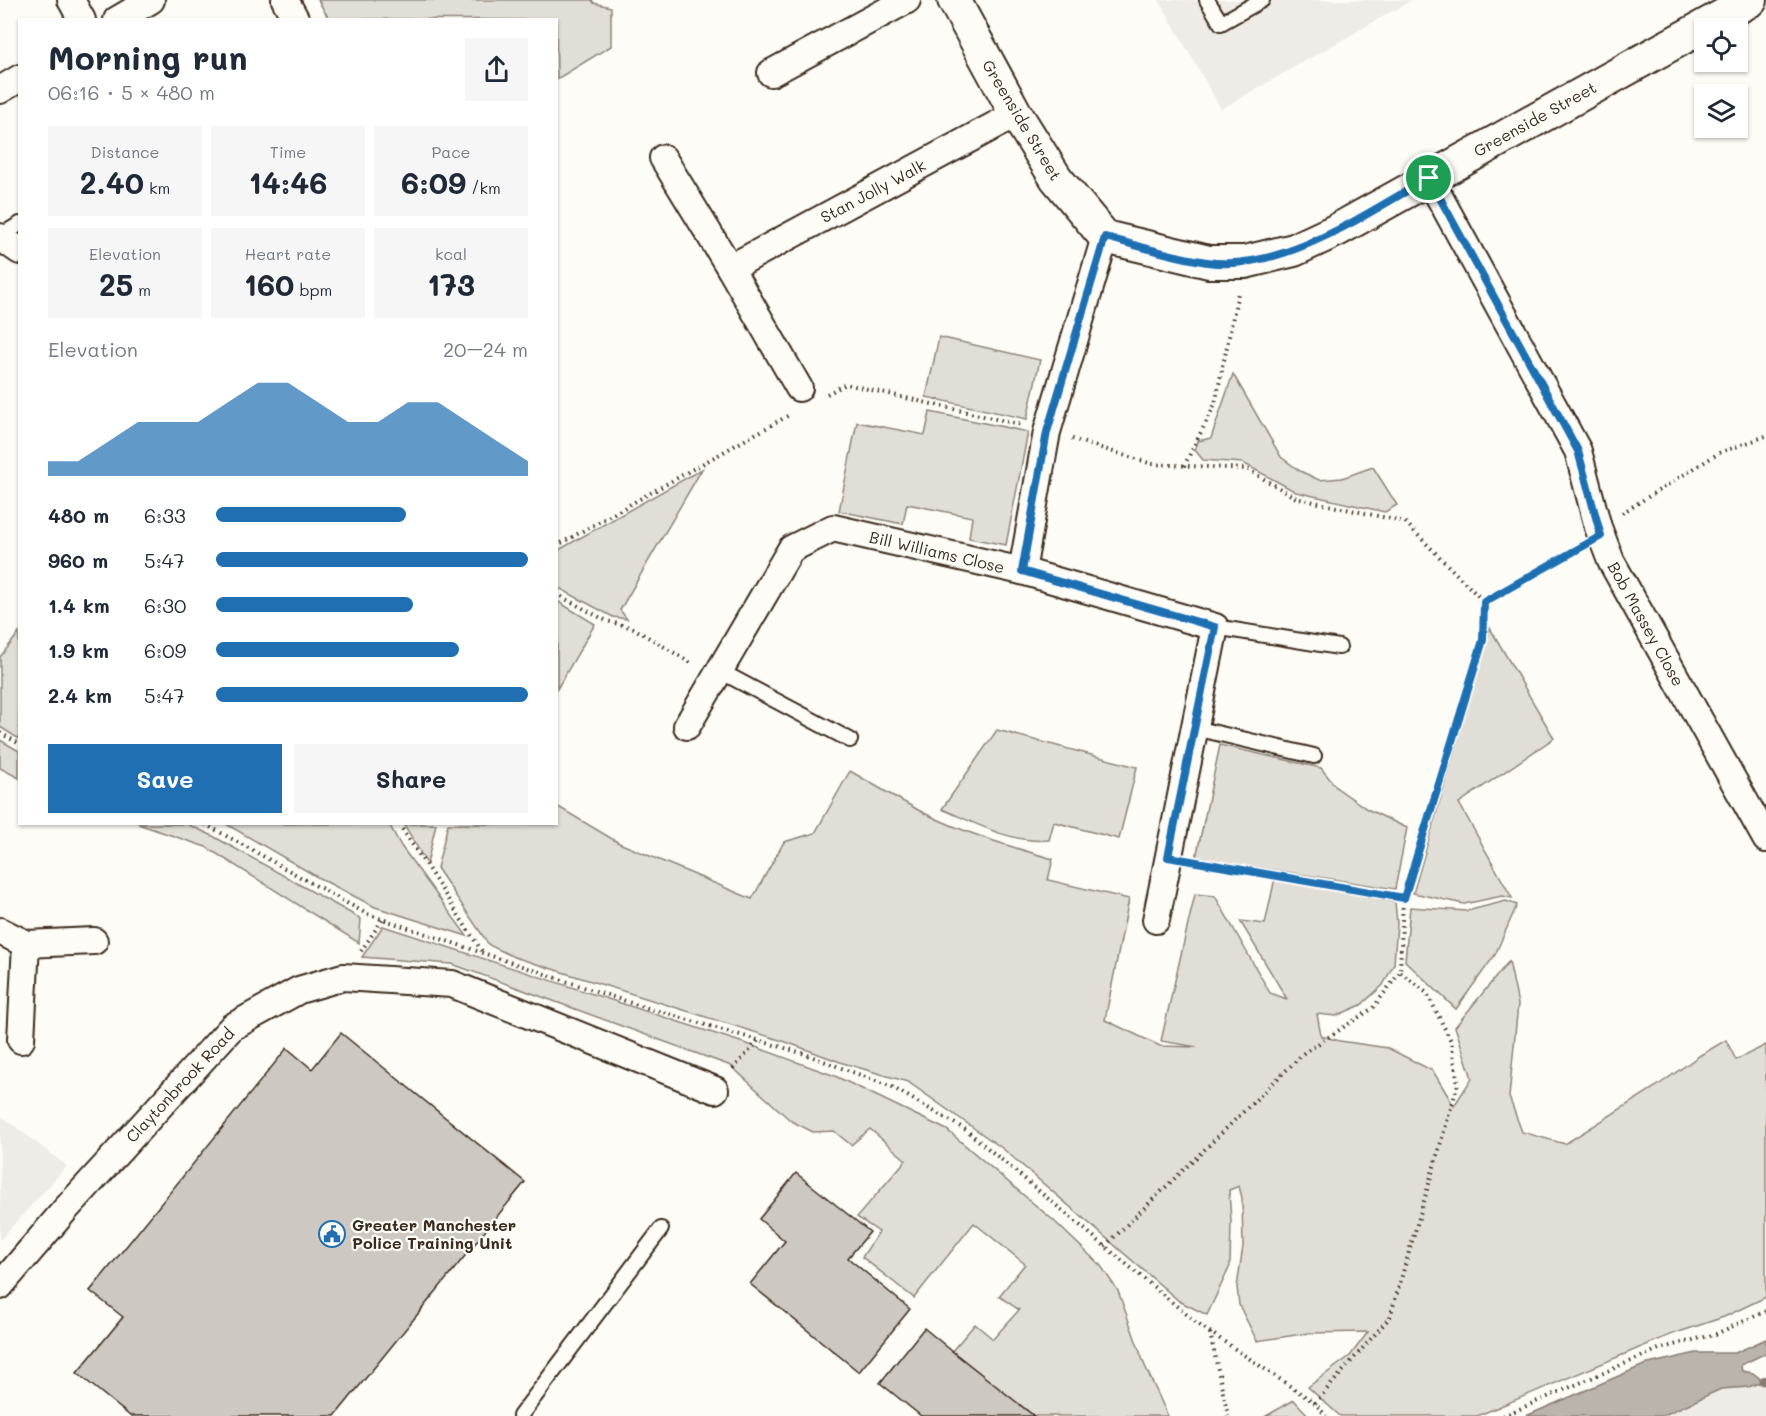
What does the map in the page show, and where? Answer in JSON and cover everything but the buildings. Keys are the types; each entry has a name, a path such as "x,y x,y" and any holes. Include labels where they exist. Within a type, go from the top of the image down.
{"street":[{"path":"71,0 81,18"},
{"path":"120,18 151,0"},
{"path":"285,0 295,18"},
{"path":"771,72 907,0"},
{"name":"Greenside Street","path":"954,0 1016,114 1056,178 1105,237 1209,262 1245,262 1294,250 1337,230 1751,0"},
{"path":"0,90 18,79"},
{"name":"Stan Jolly Walk","path":"730,268 1016,114"},
{"path":"663,158 799,388"},
{"name":"Bob Massey Close","path":"1429,178 1578,451 1600,532 1611,561 1766,839"},
{"path":"0,236 18,250"},
{"name":"Bill Williams Close","path":"687,726 791,549 833,528 1022,571 1047,432 1105,237"},
{"path":"1022,571 1215,627 1156,920"},
{"path":"0,931 26,944 94,941"},
{"path":"21,1040 26,944"},
{"name":"Claytonbrook Road","path":"0,1286 65,1210 232,1027 299,990 343,977 452,984 715,1090"}],"lane":[{"path":"1208,0 1221,23 1262,0"},
{"path":"0,236 18,225"},
{"path":"1215,627 1339,648"},
{"path":"718,674 850,740"},
{"path":"1195,728 1314,756"},
{"path":"520,1416 661,1229"}],"path":[{"path":"1184,466 1215,404 1245,262"},
{"path":"825,396 846,384 1047,432 1152,464 1247,469 1296,498 1405,522 1484,602 1483,640 1404,898 1400,972 1373,1008 1304,1053 1105,1246"},
{"path":"558,545 794,413"},
{"path":"1484,602 1600,532 1719,453 1766,435"},
{"path":"558,595 607,621 633,628 718,674"},
{"path":"0,733 18,743"},
{"path":"207,825 367,914 634,1004 802,1053 892,1087 966,1130 1210,1332 1315,1403 1326,1416"},
{"path":"400,825 483,953"},
{"path":"1168,857 1404,898"},
{"path":"1315,1403 1390,1317 1458,1084 1452,1041 1427,993 1400,972"},
{"path":"715,1090 758,1041"},
{"path":"1503,1416 1659,1350 1716,1334 1766,1311"},
{"path":"1210,1332 1228,1416"}],"shaded area":[{"path":"318,0 592,0 594,3 611,7 611,46 558,78 558,18 328,18"},
{"path":"1159,0 1412,0 1221,109"},
{"path":"939,337 1040,360 1027,419 926,397"},
{"path":"1233,374 1281,457 1300,471 1319,480 1342,478 1373,467 1397,505 1385,512 1296,492 1243,463 1203,460 1195,450 1198,441 1211,438"},
{"path":"930,412 1028,432 1006,545 969,538 972,517 907,504 903,524 839,511 857,422 925,435"},
{"path":"702,469 620,610 627,619 613,617 558,588 558,550"},
{"path":"558,602 595,624 558,687"},
{"path":"1490,628 1554,738 1459,803 1512,898 1502,896 1464,904 1413,893"},
{"path":"18,634 18,738 0,727 0,657"},
{"path":"997,730 1137,767 1119,839 1054,822 1049,840 1021,839 994,831 942,809"},
{"path":"0,740 18,750 18,777 0,768"},
{"path":"1220,745 1321,768 1337,788 1367,809 1407,828 1395,889 1196,858"},
{"path":"850,771 938,820 1053,859 1048,880 1129,899 1105,1020 1160,1046 1197,1047 1161,1041 1195,894 1215,896 1270,993 1287,999 1240,921 1265,924 1275,878 1395,902 1397,923 1394,964 1383,985 1361,1005 1336,1016 1317,1014 1321,1036 1388,1048 1433,1071 1454,1106 1472,1078 1455,1027 1509,961 1518,1004 1509,1097 1522,1132 1565,1144 1726,1040 1736,1060 1766,1045 1766,1297 1724,1317 1670,1335 1477,1416 1340,1416 1308,1387 1350,1356 1368,1332 1309,1333 1257,1341 1239,1305 1237,1287 1243,1246 1242,1198 1239,1186 1229,1190 1230,1266 1207,1315 1179,1301 1002,1148 908,1082 514,957 489,945 437,868 448,825 558,825 558,807 619,843 752,899 784,842 815,833"},
{"path":"141,825 189,825 211,835 361,919 359,943 206,847"},
{"path":"228,825 390,825 401,846 467,936 375,907 319,878"},
{"path":"405,825 436,825 427,864"},
{"path":"1506,901 1517,905 1495,955 1456,1009 1405,961 1410,907 1467,911"},
{"path":"383,926 753,1046 835,1076 947,1130 1053,1220 1101,1266 1118,1291 1145,1366 1168,1416 1034,1416 952,1351 975,1324 993,1339 1019,1310 999,1296 1025,1264 974,1223 914,1298 862,1257 879,1232 857,1217 906,1160 870,1129 851,1145 834,1131 813,1132 791,1121 731,1066 452,964 362,957"},
{"path":"0,1115 67,1166 0,1240"},
{"path":"1766,1339 1766,1353 1741,1365 1742,1371 1753,1373 1763,1381 1749,1387 1721,1389 1662,1416 1526,1416 1644,1365 1696,1353 1735,1353"},
{"path":"1766,1380 1766,1416 1662,1416 1721,1389 1749,1387"},
{"path":"1294,1400 1309,1416 1266,1416"}],"place":[{"name":"Greater Manchester Police Training Unit","path":"332,1234"}],"route":[{"path":"1429,178 1578,451 1601,536 1484,602 1483,640 1404,898 1168,857 1215,627 1022,571 1047,432 1105,237 1209,262 1245,262 1294,250 1337,230 1429,178"}]}
